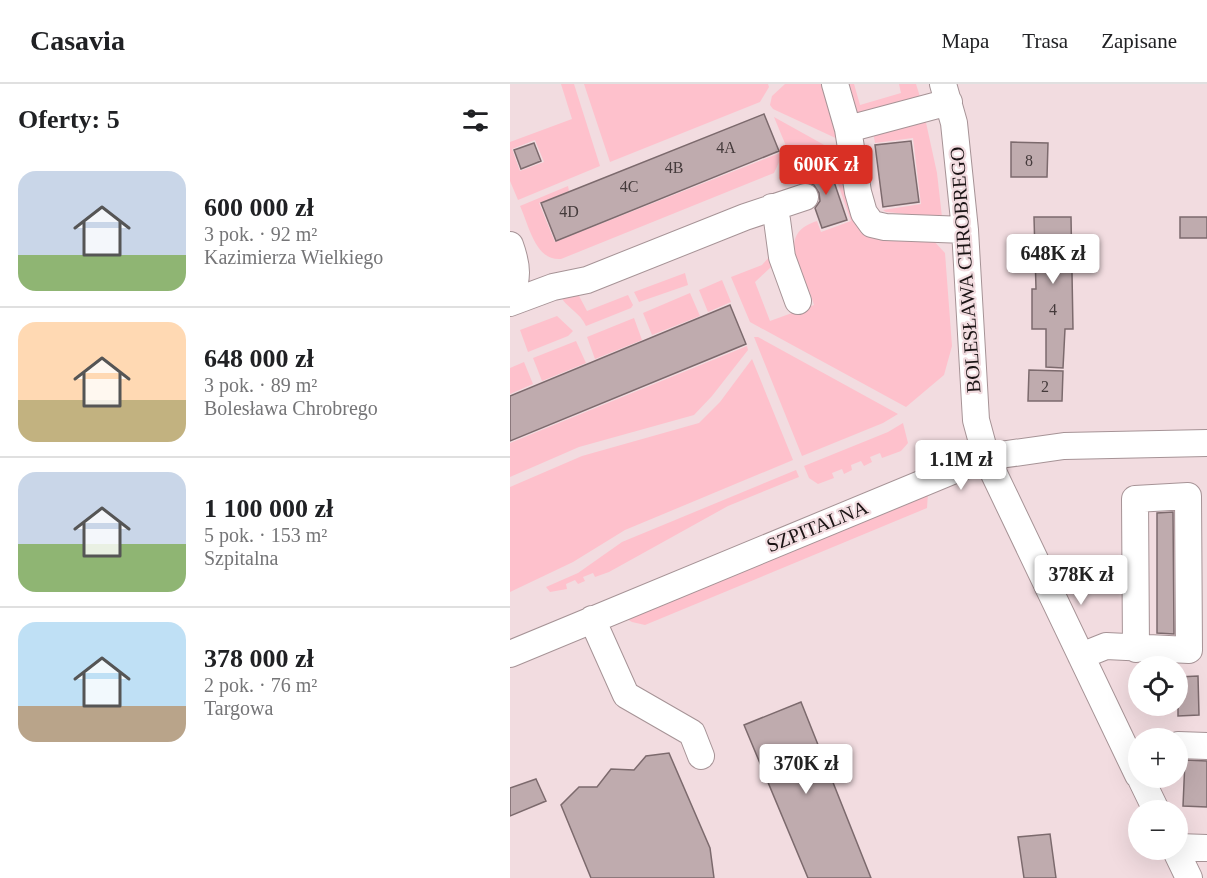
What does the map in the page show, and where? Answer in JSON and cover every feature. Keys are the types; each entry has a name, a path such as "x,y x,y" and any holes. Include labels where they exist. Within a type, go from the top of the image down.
{"street":[{"path":"835,84 848,129 858,192 864,213 872,224 885,227 966,230"},
{"path":"848,129 946,93"},
{"name":"BOLESŁAWA CHROBREGO","path":"946,93 966,230 976,420 986,457 1081,656 1128,739"},
{"path":"510,301 553,287 587,280 772,207 805,197"},
{"path":"772,207 777,220 782,257 798,301"},
{"path":"510,245 515,260 517,281 510,301"},
{"name":"SZPITALNA","path":"510,654 986,457 1065,446 1207,443"},
{"path":"1081,656 1106,646 1136,649 1195,650 1188,496 1134,499 1136,649"},
{"path":"592,619 626,695 692,733 701,756"},
{"path":"1188,745 1207,746"},
{"path":"1188,848 1207,848"},
{"path":"1181,860 1189,878"}],"shaded area":[{"path":"561,84 574,84 600,166 518,200 510,181 510,142 572,119","holes":["535,140 544,162 520,171 512,149"]},
{"path":"584,84 768,84 769,87 760,102 610,162"},
{"path":"785,84 825,84 842,141 773,109 770,105 772,96"},
{"path":"843,84 854,84 860,105 901,93 899,84 916,84 922,103 857,121"},
{"path":"774,117 844,156 850,200 931,238 945,253 952,346 944,375 906,407 750,322 731,277 762,265 771,255 771,267 755,282 770,321 814,305 796,257 794,246 796,236 804,227 817,221 821,232 851,221 830,161 784,177 791,158"},
{"path":"925,118 937,173 942,217 886,212 883,210 921,204 913,138 875,143 873,132"},
{"path":"780,153 781,158 774,173 561,259 552,258 539,248 520,206 568,186 569,191 539,203 555,242"},
{"path":"685,273 688,285 639,302 634,292"},
{"path":"722,280 731,302 708,312 699,290"},
{"path":"690,293 700,316 652,335 643,313"},
{"path":"559,294 578,294 587,311 628,295 633,305 631,308 586,326"},
{"path":"557,316 573,331 568,336 528,352 520,330"},
{"path":"634,318 642,340 595,359 587,337"},
{"path":"754,337 758,337 898,414 883,423 802,456"},
{"path":"576,341 586,363 542,381 533,358"},
{"path":"747,346 748,350 694,415 579,447 510,477 510,443"},
{"path":"752,359 793,460 625,530 573,562 510,592 510,487 582,456 699,423 720,402"},
{"path":"524,362 533,384 510,394 510,368"},
{"path":"903,423 908,443 901,451 882,458 880,453 870,457 872,462 864,466 861,461 851,465 852,470 844,474 842,469 832,473 834,478 818,484 809,478 804,466 888,432"},
{"path":"796,470 799,477 728,506 609,572 595,577 593,573 583,577 585,581 578,584 575,580 566,584 567,589 550,592 546,587 578,573 622,542"},
{"path":"928,493 927,508 645,625 625,618"}],"building":[{"path":"764,114 779,151 556,241 541,203"},
{"path":"911,141 919,202 883,207 875,145"},
{"path":"1011,142 1048,143 1047,177 1011,177"},
{"path":"534,143 541,161 521,169 514,150"},
{"path":"828,164 847,220 822,228 815,208 820,201 819,193 814,185 807,182 803,172"},
{"path":"1034,217 1071,217 1073,329 1065,329 1063,368 1046,367 1046,329 1032,329 1032,289 1036,289"},
{"path":"1180,217 1207,217 1207,238 1180,238"},
{"path":"730,305 746,344 510,441 510,396"},
{"path":"1029,370 1063,371 1062,401 1028,401"},
{"path":"1173,512 1174,634 1157,633 1157,513"},
{"path":"1188,676 1198,676 1199,715 1188,716"},
{"path":"801,702 871,878 808,878 744,725"},
{"path":"669,753 710,848 714,878 591,878 561,805 579,787 597,787 611,769 634,770 646,756"},
{"path":"1188,760 1207,761 1207,807 1188,806 1188,800 1183,800 1184,788 1188,788"},
{"path":"536,779 546,801 510,816 510,788"},
{"path":"1050,834 1056,878 1024,878 1018,837"}]}
